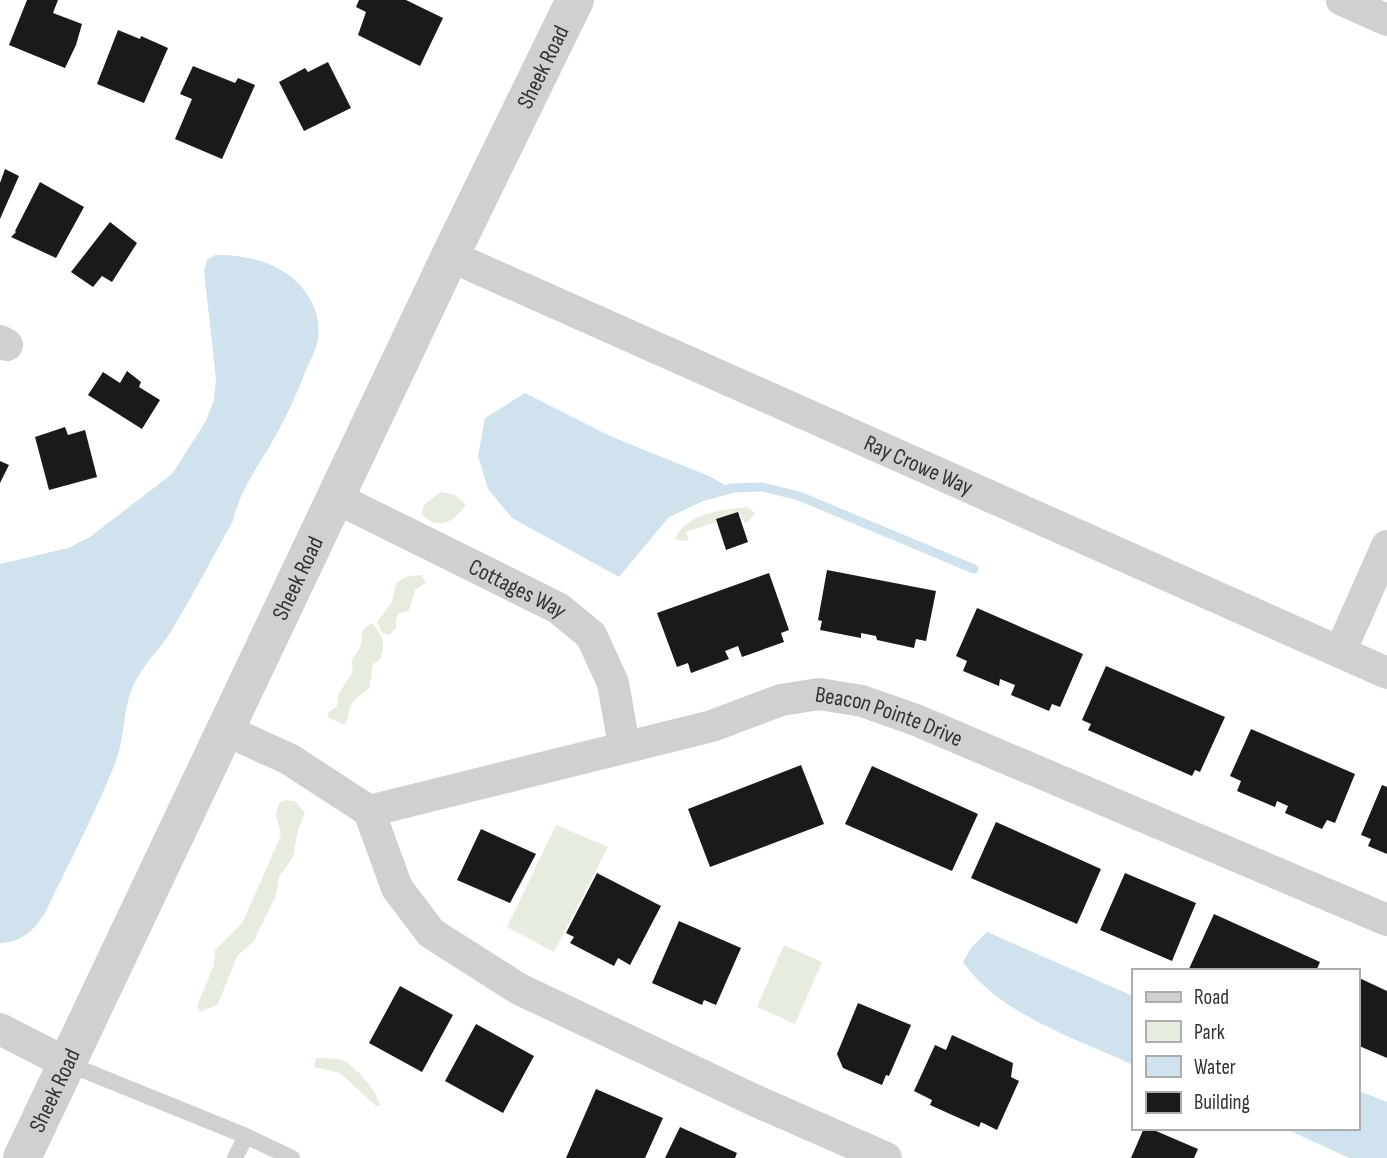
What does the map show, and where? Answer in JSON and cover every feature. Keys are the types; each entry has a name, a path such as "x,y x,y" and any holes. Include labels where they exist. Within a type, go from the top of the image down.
{"street":[{"name":"Sheek Road","path":"22,1158 450,256 575,0"},
{"path":"1342,0 1387,20"},
{"name":"Ray Crowe Way","path":"450,256 1387,673"},
{"name":"Cottages Way","path":"336,498 558,608 592,635 613,683 624,746"},
{"path":"1340,652 1387,546"},
{"name":"Beacon Pointe Drive","path":"369,811 712,726 780,701 819,694 862,701 916,719 1387,920"},
{"path":"225,730 289,760 369,811 397,888 431,933 519,989 755,1101 886,1158"},
{"path":"0,1029 66,1063"}],"lane":[{"path":"66,1063 246,1136 292,1158"},
{"path":"235,1158 246,1136"}],"green space":[{"path":"440,492 453,494 466,504 446,523 434,523 422,514 424,505"},
{"path":"747,507 755,513 748,522 744,522 741,514 686,532 689,541 675,540 680,531 696,518"},
{"path":"421,575 426,582 415,590 409,611 399,613 396,628 389,635 382,633 377,622 392,602 396,583 408,576"},
{"path":"372,623 382,641 382,655 380,660 373,664 369,689 351,704 344,725 328,717 329,712 337,706 338,695 353,671 352,661 360,647 363,630"},
{"path":"285,800 295,801 305,813 298,830 293,857 279,877 276,895 254,941 237,956 218,1004 200,1012 197,1006 214,965 215,950 243,922 281,835 276,814 279,803"},
{"path":"556,825 608,847 554,952 507,927"},
{"path":"784,945 822,962 795,1024 757,1007"},
{"path":"316,1058 339,1059 351,1066 370,1085 380,1105 376,1106 340,1073 314,1067"}],"water":[{"path":"215,255 260,261 291,276 312,302 319,330 316,346 284,420 245,487 233,521 170,633 145,665 133,686 127,703 117,758 92,817 45,913 26,934 0,943 0,564 68,548 90,537 172,474 206,421 214,400 216,379 204,271 207,260"},
{"path":"525,393 610,436 709,476 737,492 703,501 669,517 619,577 512,518 488,489 478,456 485,418"},
{"path":"987,932 1132,996 1132,1065 1040,1023 997,997 963,962 971,948"},
{"path":"1359,1091 1387,1102 1387,1158 1349,1158 1288,1130 1359,1130"}],"building":[{"path":"27,0 58,0 53,13 82,24 65,68 9,45"},
{"path":"359,0 406,0 443,18 420,66 358,35 366,12 356,7"},
{"path":"118,30 140,39 141,36 168,48 144,103 97,84"},
{"path":"328,62 351,108 304,131 279,82 305,68 308,72"},
{"path":"193,66 235,83 238,78 255,85 222,159 175,139 192,99 180,94"},
{"path":"5,169 19,176 0,219 0,183"},
{"path":"40,182 84,207 56,258 11,237"},
{"path":"110,222 137,243 112,282 102,276 93,287 71,272"},
{"path":"127,371 141,382 139,387 160,400 142,429 88,395 103,372 120,383"},
{"path":"65,427 68,435 85,430 97,477 49,490 35,437"},
{"path":"0,461 9,465 0,483"},
{"path":"738,512 748,542 726,550 716,519"},
{"path":"827,570 936,591 926,641 916,639 914,648 877,640 876,636 861,633 861,638 820,630 822,621 818,620"},
{"path":"769,573 789,630 781,633 784,642 742,657 738,646 725,651 729,659 691,673 688,663 677,667 657,613"},
{"path":"977,608 1083,654 1060,707 1052,704 1049,711 1011,695 1015,685 1000,679 999,686 963,671 967,661 956,656"},
{"path":"1106,666 1225,717 1200,772 1195,770 1192,776 1088,730 1091,724 1082,720"},
{"path":"1251,729 1355,774 1335,823 1327,820 1322,829 1285,813 1288,806 1277,801 1275,807 1237,791 1241,781 1230,776"},
{"path":"801,765 824,824 710,867 688,809"},
{"path":"872,766 978,814 952,871 845,824"},
{"path":"1382,785 1387,787 1387,854 1368,846 1371,839 1361,835"},
{"path":"996,822 1101,869 1077,924 971,878"},
{"path":"481,829 536,854 510,903 457,880"},
{"path":"597,873 661,906 630,965 618,958 614,966 570,943 574,937 566,933"},
{"path":"1125,873 1196,903 1172,961 1100,930"},
{"path":"1214,914 1320,962 1317,969 1189,969"},
{"path":"679,921 741,948 716,1005 704,1000 702,1005 652,983"},
{"path":"1359,978 1387,991 1387,1058 1359,1046"},
{"path":"400,986 453,1015 422,1072 369,1043"},
{"path":"858,1003 911,1025 889,1076 886,1075 882,1085 843,1068 837,1054"},
{"path":"476,1024 534,1056 503,1113 445,1081"},
{"path":"952,1035 1013,1063 1011,1077 1019,1081 997,1130 981,1122 979,1127 930,1105 932,1100 914,1091 935,1045 946,1050"},
{"path":"596,1089 663,1118 645,1158 566,1158"},
{"path":"680,1127 737,1153 735,1158 665,1158"},
{"path":"1143,1130 1154,1130 1198,1149 1194,1158 1131,1158"}],"waterway":[{"path":"730,488 763,487 799,496 974,569"}]}
